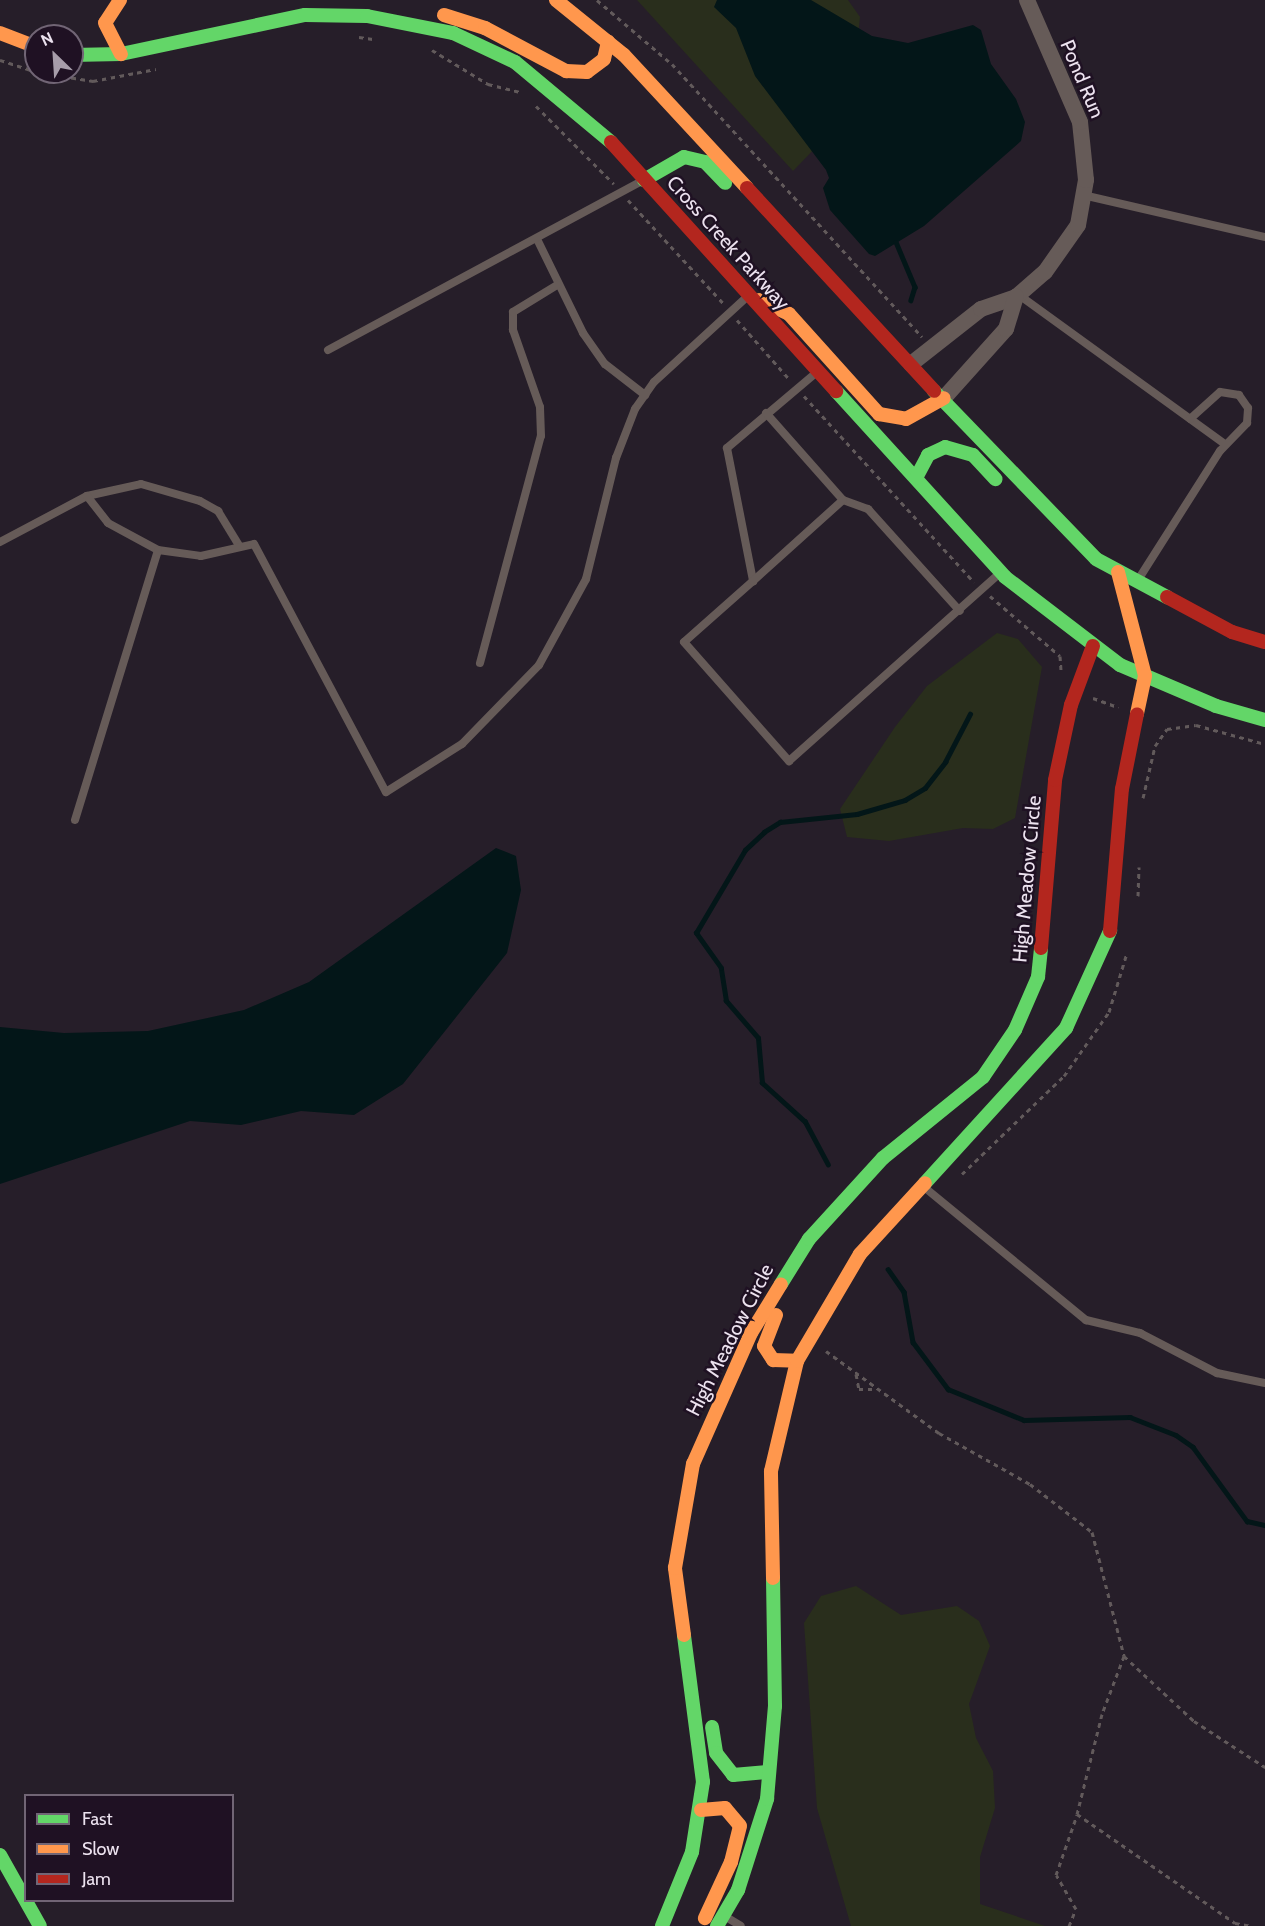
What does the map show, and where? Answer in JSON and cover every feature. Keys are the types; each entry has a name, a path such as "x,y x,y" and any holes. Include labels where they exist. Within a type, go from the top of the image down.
{"street":[{"path":"120,0 105,23 121,54"},
{"path":"556,0 608,40 816,258 1077,542 1118,572 1136,582 1232,632 1265,642"},
{"name":"Pond Run","path":"911,364 981,309 1018,296 1045,272 1078,225 1086,152 1080,122 1028,0"},
{"path":"414,25 440,14 485,28 566,71 587,72 604,59 608,40"},
{"name":"Cross Creek Parkway","path":"84,55 121,54 304,15 366,16 453,33 515,62 594,124 1001,573 1093,646 1145,676 1265,720"},
{"path":"0,33 24,42"},
{"path":"644,180 684,157 705,162 780,241 816,258"},
{"path":"748,295 789,314 879,414 906,419 944,398"},
{"name":"Pond Run","path":"944,398 1006,329 1018,296"},
{"path":"916,478 928,455 945,447 973,455 1004,489"},
{"path":"1052,539 1077,542"},
{"path":"720,1921 758,1836 769,1772 775,1706 771,1471 777,1428 797,1361 843,1276 922,1185 1066,1028 1095,978 1116,902 1122,789 1145,676 1118,572"},
{"name":"High Meadow Circle","path":"662,1926 684,1878 701,1810 702,1756 675,1568 693,1464 722,1393 788,1269 855,1185 983,1077 1029,1001 1045,939 1056,780 1071,705 1093,646"},
{"path":"797,1361 773,1360 764,1346 766,1332 855,1185"},
{"path":"675,1568 697,1628 716,1754 733,1775 769,1772"},
{"path":"701,1810 725,1808 740,1826 732,1862 702,1926"},
{"path":"0,1855 24,1901"},
{"path":"0,1874 16,1889"},
{"path":"24,1902 40,1926"}],"lane":[{"path":"328,350 644,180"},
{"path":"1083,195 1265,237"},
{"path":"537,239 557,285 605,364 645,395"},
{"path":"480,663 540,436 540,407 513,330 513,312 557,285"},
{"path":"87,496 108,523 158,550 201,556 254,544 386,792 420,775 501,710 560,633 586,579 625,429 645,395 748,295"},
{"path":"1018,296 1225,444"},
{"path":"753,581 728,448 817,371"},
{"path":"1136,582 1225,444 1247,423 1248,408 1239,394 1211,396 1190,420"},
{"path":"766,413 843,500 868,509 960,611"},
{"path":"0,542 87,496 141,484 200,501 218,511 240,548"},
{"path":"843,500 684,642 789,761 1001,573"},
{"path":"75,820 158,550"},
{"path":"922,1185 1086,1320 1140,1334 1217,1373 1265,1383"},
{"path":"710,1907 720,1921 741,1926"}],"path":[{"path":"597,0 672,64 932,348"},
{"path":"348,36 386,41"},
{"path":"429,48 488,84 514,88 622,192 982,590 1060,656 1059,681"},
{"path":"0,60 24,68"},
{"path":"84,80 93,81 168,65"},
{"path":"1088,696 1119,707"},
{"path":"809,1337 856,1374 939,1433 1030,1484 1092,1532 1124,1656 1194,1721 1265,1767"},
{"path":"856,1374 859,1389 877,1388"},
{"path":"1069,1926 1076,1909 1056,1875 1077,1814 1102,1714 1124,1656"},
{"path":"1077,1814 1208,1906 1235,1923 1252,1926"}],"green space":[{"path":"637,0 848,0 860,17 850,112 793,171"},
{"path":"997,633 1018,639 1042,667 1015,818 993,829 963,828 889,841 847,837 840,809 895,727 927,686"},
{"path":"856,1586 901,1615 957,1606 979,1621 990,1646 969,1704 976,1738 993,1771 995,1808 980,1857 980,1904 1045,1926 851,1926 817,1808 804,1623 821,1596"}],"shaded area":[{"path":"717,0 811,0 872,36 908,43 973,25 981,30 991,64 1016,99 1025,122 1021,141 924,226 875,256 869,254 830,210 823,188 829,178 826,170 755,76 736,28 714,7"},
{"path":"496,848 516,856 521,890 507,953 403,1084 354,1115 301,1111 241,1125 190,1121 0,1184 0,1027 64,1033 148,1031 244,1010 309,982"}],"waterway":[{"path":"896,242 915,287 911,300"},
{"path":"828,1165 805,1122 762,1083 758,1038 726,1001 721,968 696,933 745,850 764,832 780,822 857,814 905,800 925,788 945,762 970,714"},
{"path":"888,1269 904,1292 913,1342 948,1389 1024,1420 1130,1417 1176,1435 1193,1447 1247,1521 1265,1525"}],"traffic: fast":[{"path":"84,55 121,54 305,15 367,16 453,33 515,62 611,142"},
{"path":"644,180 684,157 705,162 725,183"},
{"path":"836,391 1005,577 1120,665 1216,706 1265,720"},
{"path":"934,391 1096,559 1167,597"},
{"path":"916,478 928,455 945,447 973,455 995,479"},
{"path":"925,1183 1066,1028 1110,931"},
{"path":"781,1284 809,1239 883,1158 983,1077 1015,1030 1038,977 1041,948"},
{"path":"717,1926 738,1890 767,1799 775,1706 773,1578"},
{"path":"662,1926 692,1852 703,1782 684,1635"},
{"path":"712,1727 716,1753 733,1775 769,1772"},
{"path":"0,1855 24,1898"},
{"path":"26,1902 40,1926"}],"traffic: slow":[{"path":"120,0 105,23 121,54"},
{"path":"556,0 624,55 747,188"},
{"path":"444,15 485,28 566,71 587,72 604,59 608,41"},
{"path":"0,33 24,42"},
{"path":"759,300 789,314 879,414 906,419 944,398"},
{"path":"1118,572 1145,676 1137,714"},
{"path":"773,1578 771,1471 797,1361 860,1254 925,1183"},
{"path":"684,1635 675,1568 693,1464 751,1333 781,1284"},
{"path":"776,1315 764,1346 773,1360 797,1361"},
{"path":"701,1810 725,1808 740,1826 731,1862 705,1918"}],"traffic: jam":[{"path":"611,142 836,391"},
{"path":"747,188 934,391"},
{"path":"1167,597 1232,632 1265,642"},
{"path":"1041,948 1055,780 1071,705 1093,646"},
{"path":"1110,931 1122,789 1137,714"}]}
